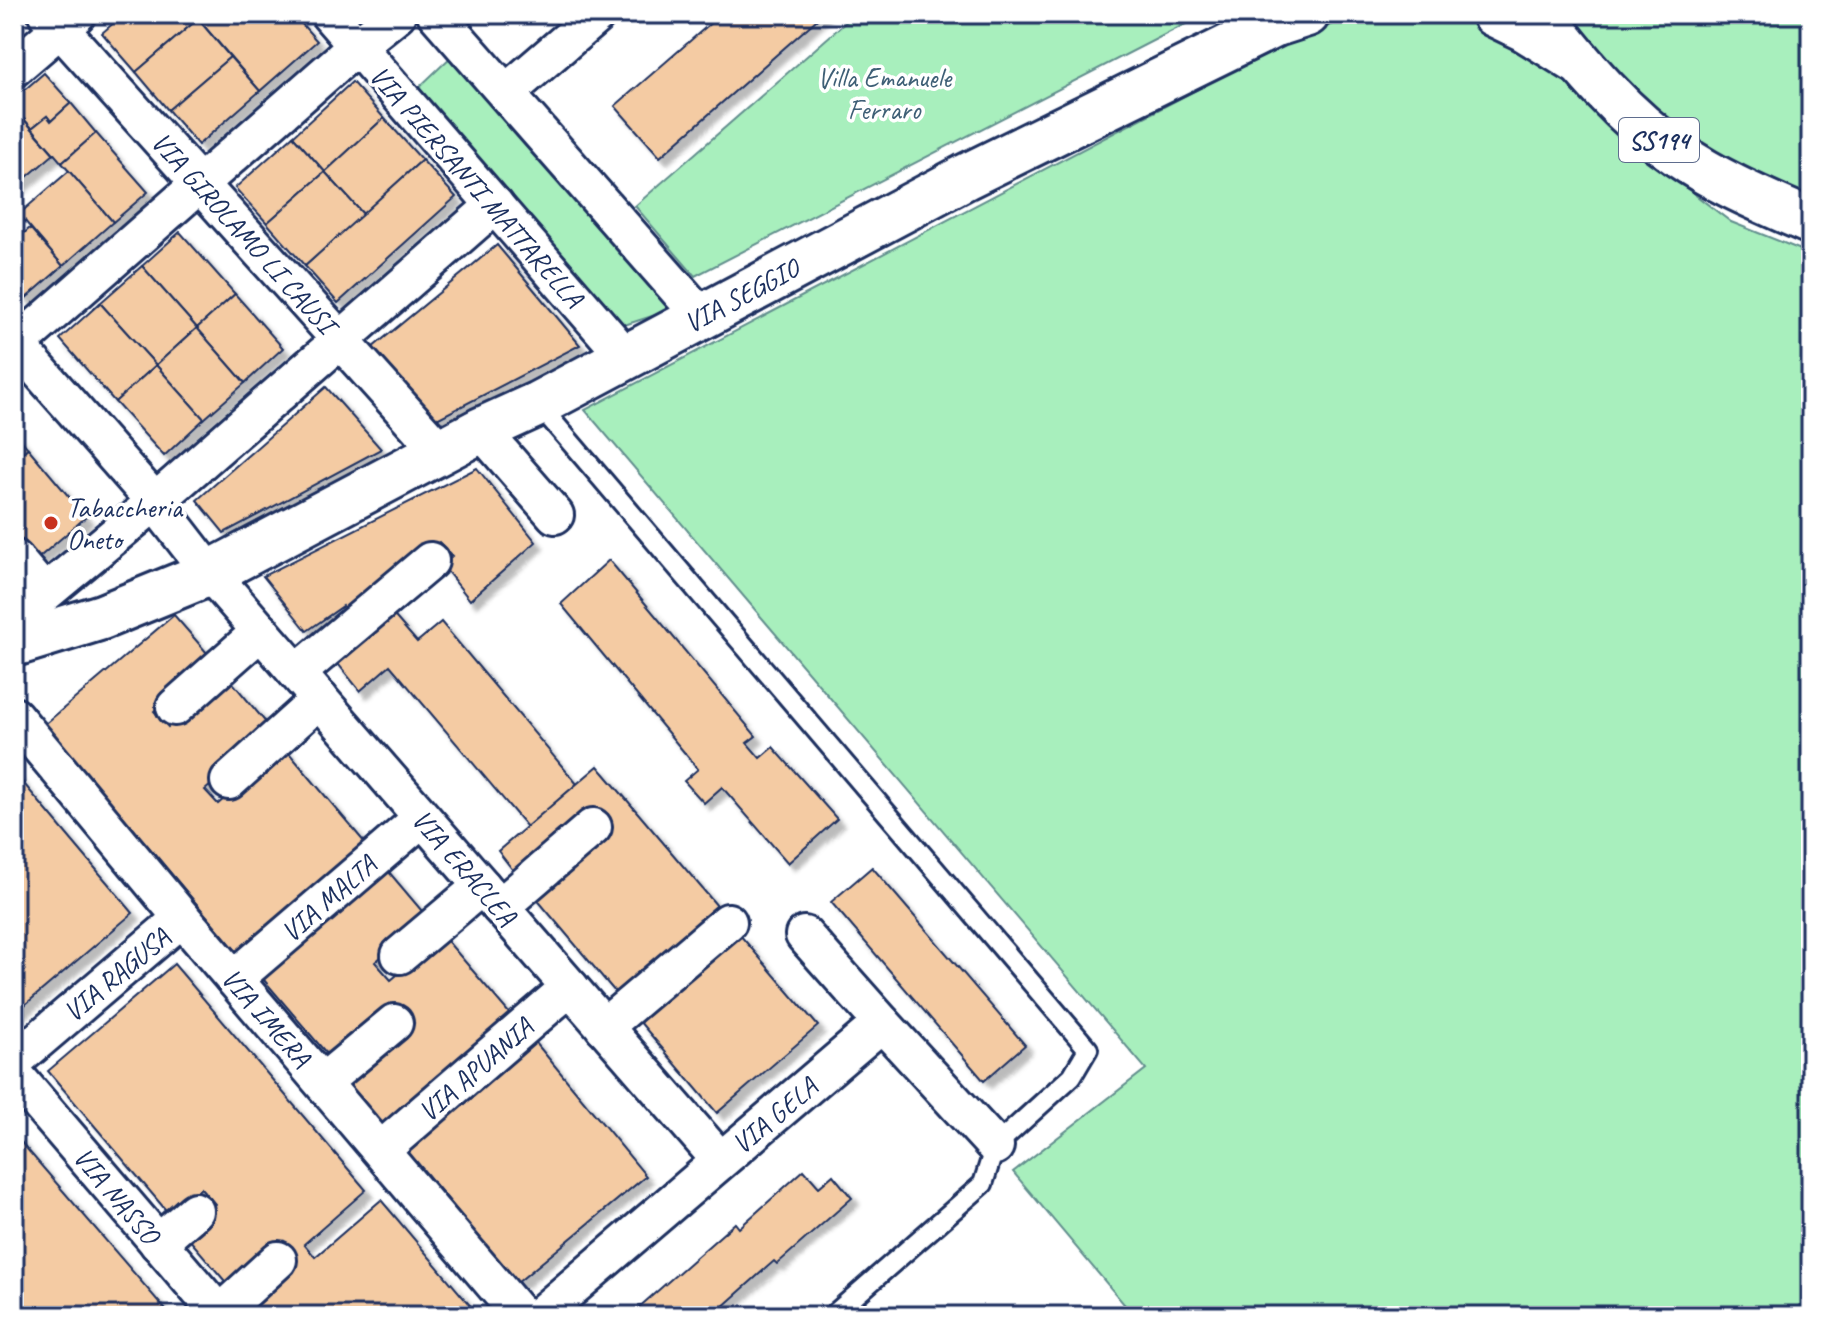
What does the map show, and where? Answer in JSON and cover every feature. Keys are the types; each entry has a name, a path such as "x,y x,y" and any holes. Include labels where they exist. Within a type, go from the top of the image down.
{"street":[{"name":"VIA PIERSANTI MATTARELLA","path":"329,14 626,357"},
{"path":"15,343 397,14"},
{"path":"436,14 701,316"},
{"path":"506,93 598,14"},
{"path":"1494,14 1579,62"},
{"name":"SS194","path":"1541,14 1579,62 1632,119 1680,156 1744,192 1811,222"},
{"name":"VIA SEGGIO","path":"14,644 102,617 210,573 440,451 538,404 965,177 1291,17"},
{"path":"14,68 61,19"},
{"name":"VIA GIROLAMO LI CAUSI","path":"61,19 200,184 440,451"},
{"path":"14,619 155,502 495,205"},
{"name":"VIA ERACLEA","path":"15,343 155,502 210,573 720,1160"},
{"path":"481,430 555,515"},
{"path":"14,558 44,593"},
{"path":"229,781 308,686 430,561"},
{"path":"175,707 261,631"},
{"name":"VIA IMERA","path":"14,716 521,1316"},
{"name":"VIA MALTA","path":"234,979 422,818"},
{"path":"400,955 593,827"},
{"name":"VIA RAGUSA","path":"14,1061 182,918"},
{"path":"604,1027 728,922"},
{"path":"804,935 995,1146"},
{"name":"VIA APUANIA","path":"381,1150 570,987"},
{"path":"323,1082 394,1023"},
{"name":"VIA GELA","path":"539,1316 882,1023"},
{"name":"VIA NASSO","path":"14,1074 220,1315"},
{"path":"158,1243 195,1211"},
{"path":"220,1315 278,1260"}],"lane":[{"path":"538,404 1088,1049 1072,1076 995,1146 983,1184 832,1316"}],"green space":[{"name":"Villa Emanuele Ferraro","path":"855,14 1205,14 695,276 635,206"},
{"path":"1361,14 1454,14 1483,21 1544,61 1630,145 1731,222 1811,254 1811,1316 1134,1316 1013,1172 1146,1069 585,410 1278,47"},
{"path":"1573,14 1811,14 1811,200 1744,170 1671,121 1608,60"},
{"path":"454,54 674,309 615,328 415,91"}],"building":[{"path":"124,14 194,14 198,19 136,72 102,33"},
{"path":"203,14 293,14 317,41 260,91 198,19"},
{"path":"721,14 823,14 660,157 615,106"},
{"path":"198,19 230,57 168,110 136,72"},
{"path":"230,57 260,91 198,145 168,110"},
{"path":"44,73 71,103 51,121 47,116 32,128 14,108 14,99"},
{"path":"352,82 384,118 325,172 293,136"},
{"path":"71,103 96,133 62,163 32,128 47,116 51,121"},
{"path":"14,108 54,154 14,188"},
{"path":"384,118 422,160 363,214 325,172"},
{"path":"96,133 148,192 113,222 62,163"},
{"path":"293,136 325,172 267,223 235,188"},
{"path":"422,160 456,197 338,303 305,266"},
{"path":"69,171 113,222 63,266 19,214"},
{"path":"325,172 363,214 305,266 267,223"},
{"path":"30,228 63,266 25,299 14,286 14,242"},
{"path":"180,232 235,294 197,328 142,266"},
{"path":"497,245 580,345 433,421 372,348"},
{"path":"142,266 197,328 156,365 100,303"},
{"path":"235,294 283,348 245,383 197,328"},
{"path":"100,303 156,365 115,402 60,339"},
{"path":"197,328 245,383 204,419 156,365"},
{"path":"156,365 204,419 164,456 115,402"},
{"path":"326,387 381,449 224,533 197,500"},
{"path":"14,432 28,448 14,459"},
{"path":"28,448 86,517 35,561 14,536 14,459"},
{"path":"477,468 536,542 470,600 442,565 452,556 439,542 345,609 343,606 307,631 263,576"},
{"path":"609,560 756,736 747,743 760,758 773,747 837,819 788,863 722,787 704,803 684,781 698,769 561,604"},
{"path":"390,611 417,642 441,622 577,784 527,827 390,665 360,691 334,659"},
{"path":"174,615 214,661 154,711 168,727 228,677 273,731 205,790 218,804 284,747 371,850 243,959 45,724"},
{"path":"598,766 723,913 621,999 530,891 611,823 601,809 519,878 498,851"},
{"path":"14,772 133,913 14,1014"},
{"path":"383,865 427,917 375,962 391,980 443,936 515,1020 388,1130 346,1081 414,1023 398,1005 333,1061 258,973"},
{"path":"872,867 1025,1045 984,1081 831,902"},
{"path":"740,935 818,1026 717,1113 639,1021"},
{"path":"174,964 366,1190 304,1244 315,1257 381,1200 479,1316 253,1316 242,1303 297,1256 284,1241 230,1287 183,1232 215,1204 201,1188 170,1215 48,1071"},
{"path":"531,1037 646,1176 517,1283 402,1144"},
{"path":"14,1134 171,1316 14,1316"},
{"path":"804,1170 819,1187 833,1175 852,1198 712,1316 629,1316 735,1223 739,1228"}],"place":[{"name":"Tabaccheria Oneto","path":"51,523"}]}
